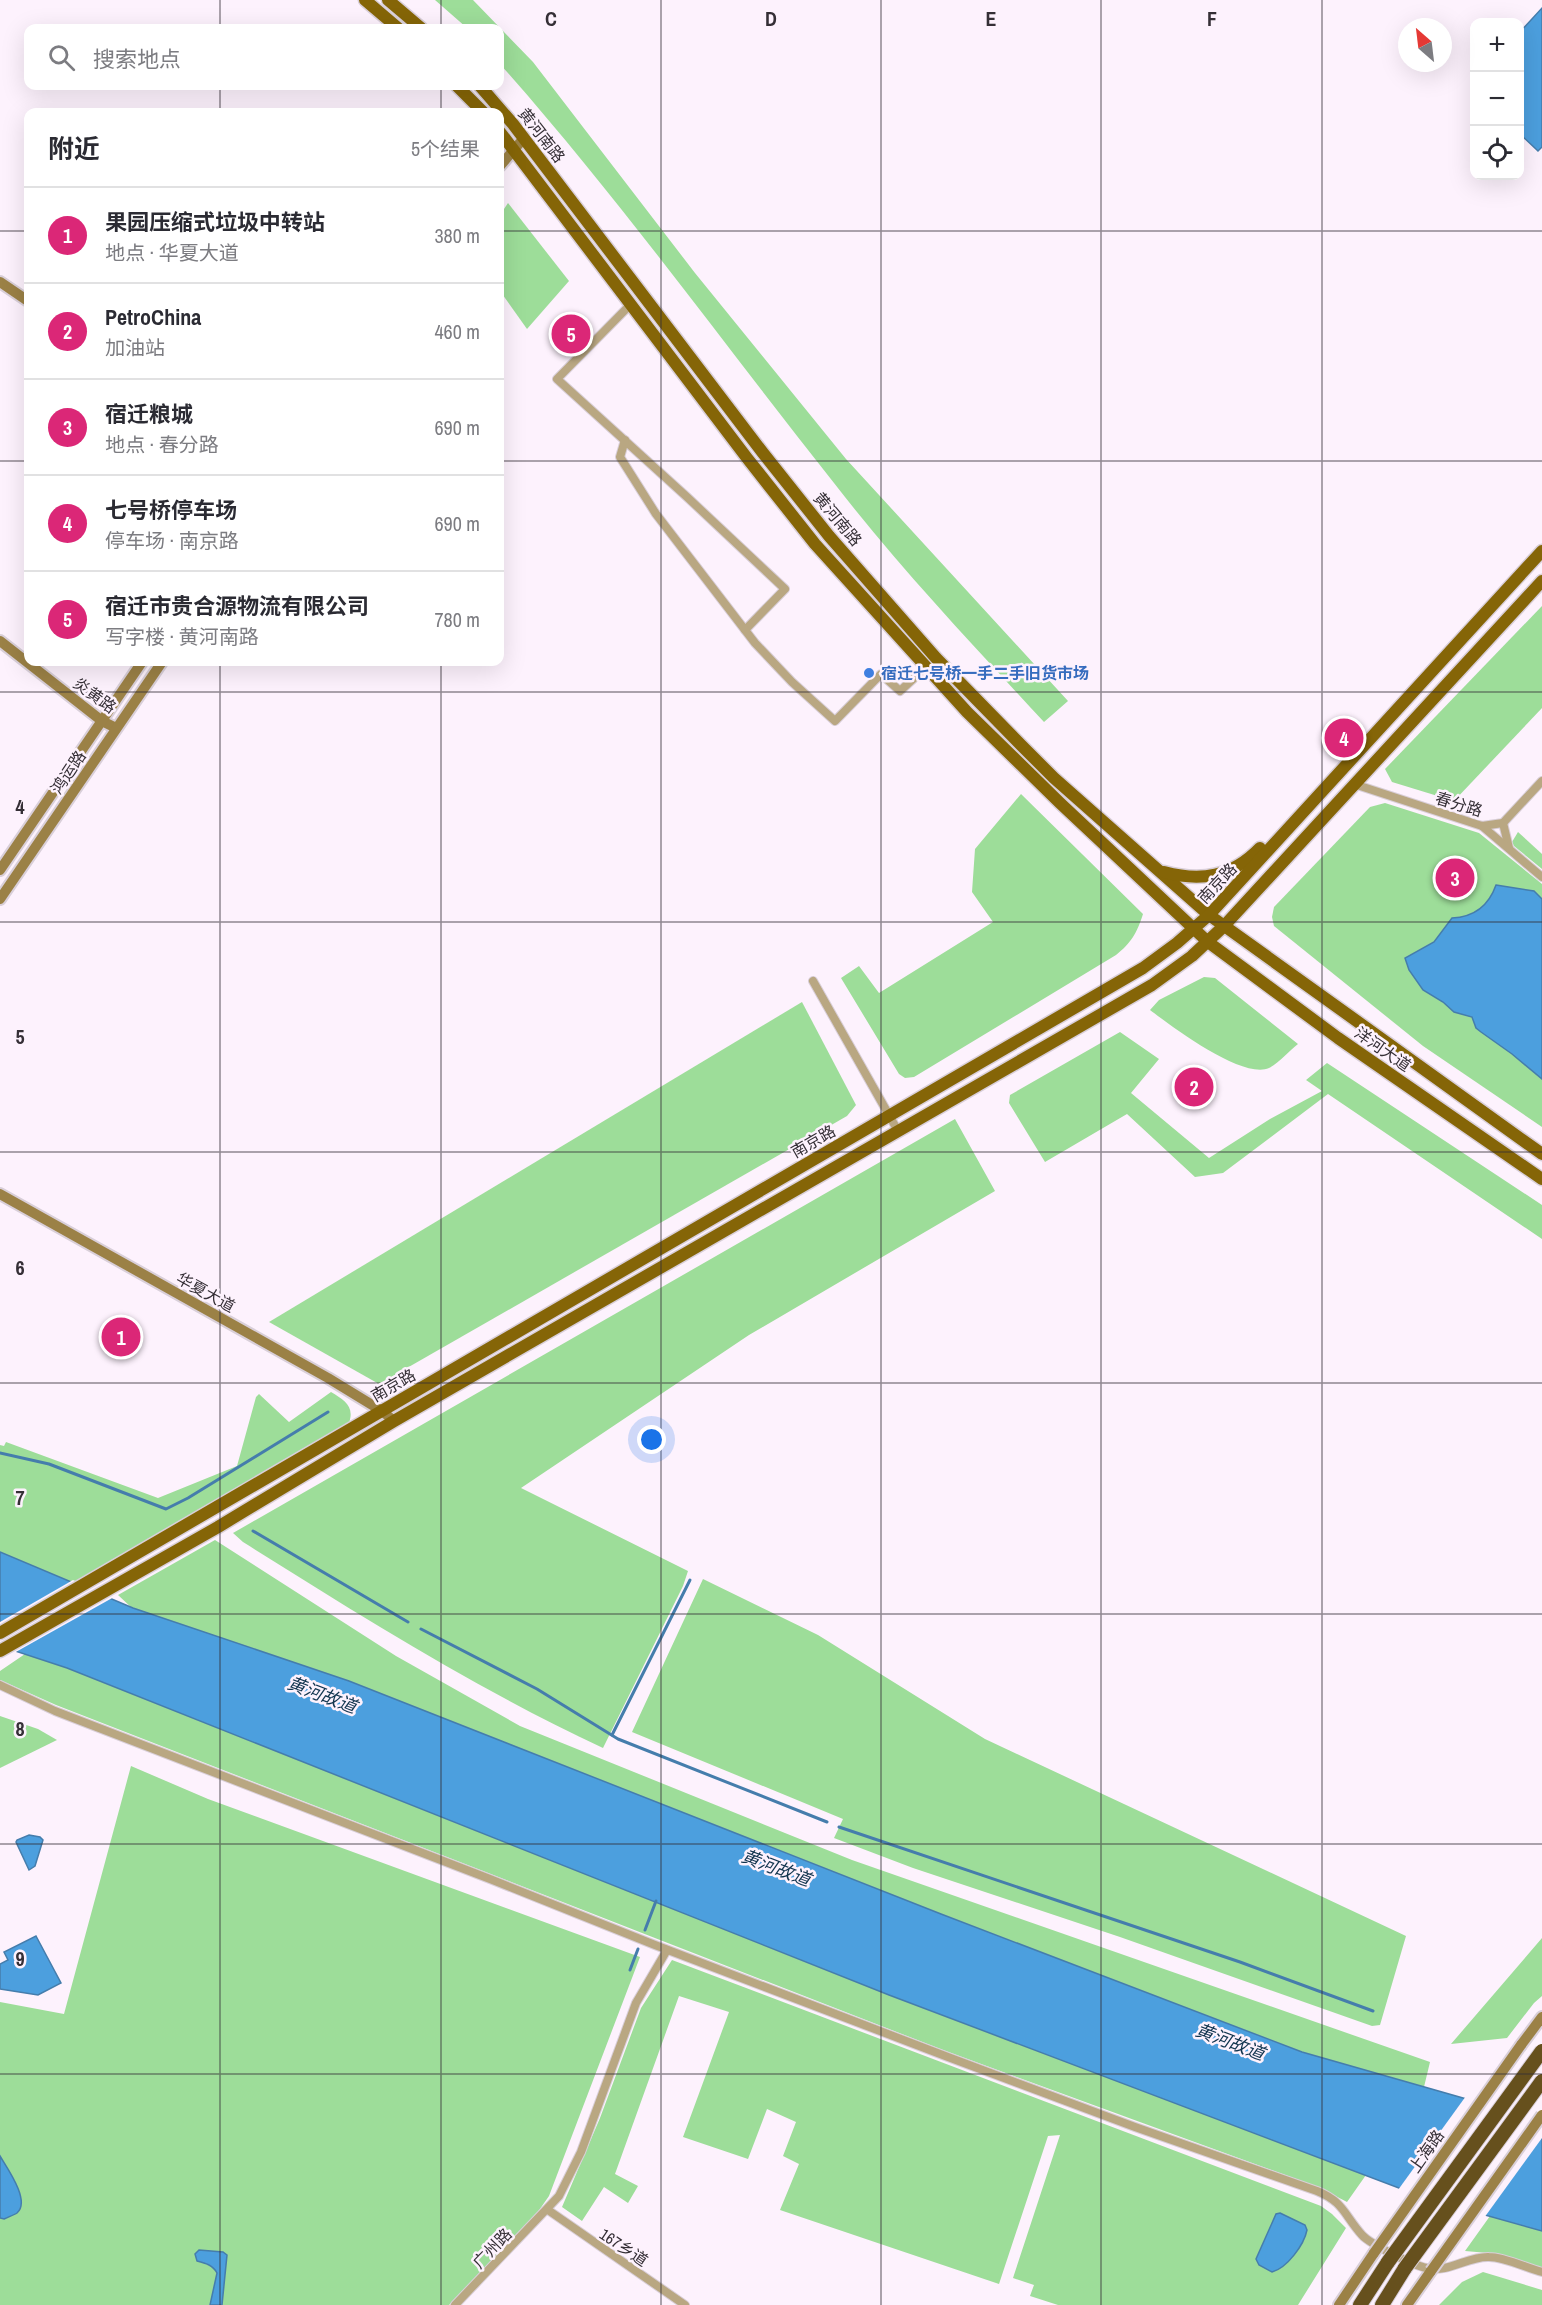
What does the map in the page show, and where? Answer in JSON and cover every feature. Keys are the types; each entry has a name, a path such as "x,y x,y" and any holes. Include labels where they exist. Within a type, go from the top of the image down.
{"highway":[{"path":"1360,2305 1388,2262 1542,2051"},
{"path":"1382,2305 1405,2268 1542,2081"}],"main road":[{"path":"365,0 393,24"},
{"path":"388,0 416,24"},
{"path":"461,90 479,108"},
{"name":"黄河南路","path":"483,90 499,108"},
{"name":"黄河南路","path":"504,114 762,453 936,658 1054,778 1224,926"},
{"name":"黄河南路","path":"504,140 815,544 925,668 1051,795 1208,942"},
{"name":"南京路","path":"0,1633 1143,968 1194,930 1209,915 1542,551"},
{"name":"南京路","path":"0,1651 218,1527 394,1421 1152,985 1192,956 1224,926 1542,580"},
{"path":"1159,870 1184,878 1204,878 1237,866 1251,858 1342,762 1355,756"},
{"name":"洋河大道","path":"1224,926 1542,1154"},
{"name":"洋河大道","path":"1208,942 1347,1044 1542,1179"}],"street":[{"path":"504,133 513,124"},
{"path":"504,161 524,138"},
{"path":"0,282 24,298"},
{"path":"630,304 557,379 785,589 746,630"},
{"path":"625,440 621,457 656,514 746,630 792,682 835,721 882,674 900,691 925,668"},
{"name":"炎黄路","path":"0,640 24,659"},
{"name":"炎黄路","path":"33,666 102,721 116,728"},
{"name":"鸿运路","path":"0,870 139,666"},
{"name":"鸿运路","path":"0,899 159,666"},
{"name":"春分路","path":"1354,784 1482,826 1503,823 1542,781"},
{"path":"1503,823 1509,848"},
{"path":"1482,826 1542,877"},
{"path":"813,981 898,1131"},
{"name":"华夏大道","path":"0,1194 328,1378 382,1411 394,1421"},
{"path":"0,1685 55,1711 667,1950 1124,2123 1330,2196 1342,2206 1353,2224 1370,2242 1426,2268 1448,2268 1490,2257 1542,2272"},
{"name":"广州路","path":"455,2305 559,2196 581,2152 636,2003 667,1950"},
{"name":"上海路","path":"1339,2305 1542,2017"},
{"path":"1407,2305 1542,2115"},
{"name":"167乡道","path":"548,2210 685,2305"}],"green space":[{"path":"435,0 473,0 496,24 462,24"},
{"path":"504,32 533,62 695,273 846,459 1068,701 1044,722 884,545 629,219 504,69"},
{"path":"508,203 569,281 527,329 504,297 504,209"},
{"path":"1542,606 1542,708 1454,801 1392,782 1385,769"},
{"path":"1021,794 1143,914 1138,927 1130,942 1116,955 914,1077 905,1078 899,1074 841,978 859,966 879,993 993,922 972,892 975,849"},
{"path":"1385,803 1479,833 1542,884 1542,1127 1423,1046 1274,926 1272,917 1274,907 1370,807"},
{"path":"1518,832 1542,854 1542,869 1514,846 1512,842"},
{"path":"1204,977 1215,978 1298,1044 1269,1068 1257,1070 1242,1066 1208,1050 1150,1010 1159,1000"},
{"path":"802,1002 856,1105 847,1116 379,1384 269,1322"},
{"path":"1120,1032 1159,1059 1131,1093 1209,1158 1270,1119 1322,1091 1306,1080 1327,1063 1542,1205 1542,1239 1328,1094 1223,1173 1195,1177 1127,1114 1045,1162 1009,1103 1010,1095"},
{"path":"955,1119 995,1191 749,1335 521,1488 688,1571 683,1586 603,1748 510,1701 420,1651 243,1542 233,1533"},
{"path":"331,1392 347,1404 351,1412 349,1423 74,1584 0,1552 0,1445 4,1446 6,1442 158,1498 237,1466 256,1397 259,1394 289,1422"},
{"path":"215,1540 396,1656 520,1726 852,1860 1430,2062 1424,2087 1302,2052 941,1914 349,1681 133,1609 118,1595"},
{"path":"703,1579 818,1635 985,1739 1406,1936 1380,2025 1372,2026 1120,1937 913,1868 834,1838 843,1819 632,1732"},
{"path":"25,1654 67,1668 889,1995 1366,2175 1347,2202 1318,2187 943,2050 56,1705 0,1680 0,1671"},
{"path":"0,1716 38,1729 57,1740 0,1768"},
{"path":"131,1766 208,1799 640,1957 549,2196 535,2216 449,2305 0,2305 0,2002 64,2014"},
{"path":"1542,1938 1542,1996 1507,2038 1451,2044"},
{"path":"672,1960 1321,2206 1346,2228 1298,2305 1058,2305 1030,2296 1034,2285 1013,2278 1060,2135 1048,2136 999,2284 780,2210 799,2164 783,2156 796,2122 767,2109 748,2159 683,2137 729,2012 679,1996 615,2174 638,2186 628,2203 604,2187 582,2221 562,2207 600,2118 641,2008"},
{"path":"1490,2216 1542,2231 1542,2268 1488,2253 1465,2251"},
{"path":"1483,2272 1542,2290 1542,2305 1439,2305 1462,2282"}],"water":[{"path":"1542,8 1542,147 1538,151 1524,138 1524,28"},
{"path":"1496,885 1534,891 1542,899 1542,1079 1476,1028 1472,1017 1454,1012 1423,990 1409,970 1405,958 1434,942 1452,918 1480,909"},
{"name":"黄河故道","path":"0,1552 133,1608 349,1681 941,1914 1302,2052 1477,2102 1542,2132 1542,2231 1428,2199 889,1995 67,1668 0,1646"},
{"path":"29,1835 40,1837 43,1840 35,1866 29,1870 16,1842"},
{"path":"36,1936 61,1983 38,1995 0,1989 0,1964 8,1960 4,1952"},
{"path":"0,2156 16,2184 21,2201 21,2208 17,2213 4,2219 0,2218"},
{"path":"1280,2213 1305,2225 1307,2230 1294,2255 1278,2270 1272,2272 1259,2265 1256,2259 1276,2214"},
{"path":"199,2250 223,2252 227,2255 222,2305 210,2305 217,2273 211,2266 197,2261 195,2254"}],"pier":[{"path":"73,1580 114,1597 14,1653 0,1649 0,1622"},
{"path":"1466,2096 1478,2099 1542,2129 1542,2138 1484,2218 1428,2202 1398,2190"}],"waterway":[{"path":"0,1453 49,1464 166,1509 188,1498 328,1412"},
{"path":"253,1531 408,1622"},
{"path":"612,1735 690,1580"},
{"path":"421,1629 537,1689 618,1739 827,1822"},
{"path":"839,1827 1240,1962 1373,2011"},
{"path":"645,1930 656,1901"},
{"path":"630,1970 638,1949"}],"place":[{"name":"宿迁市贵合源物流有限公司","path":"571,334"},
{"name":"宿迁七号桥一手二手旧货市场","path":"869,673"},
{"name":"七号桥停车场","path":"1344,738"},
{"name":"宿迁粮城","path":"1455,878"},
{"name":"PetroChina","path":"1194,1087"},
{"name":"果园压缩式垃圾中转站","path":"121,1337"}]}
